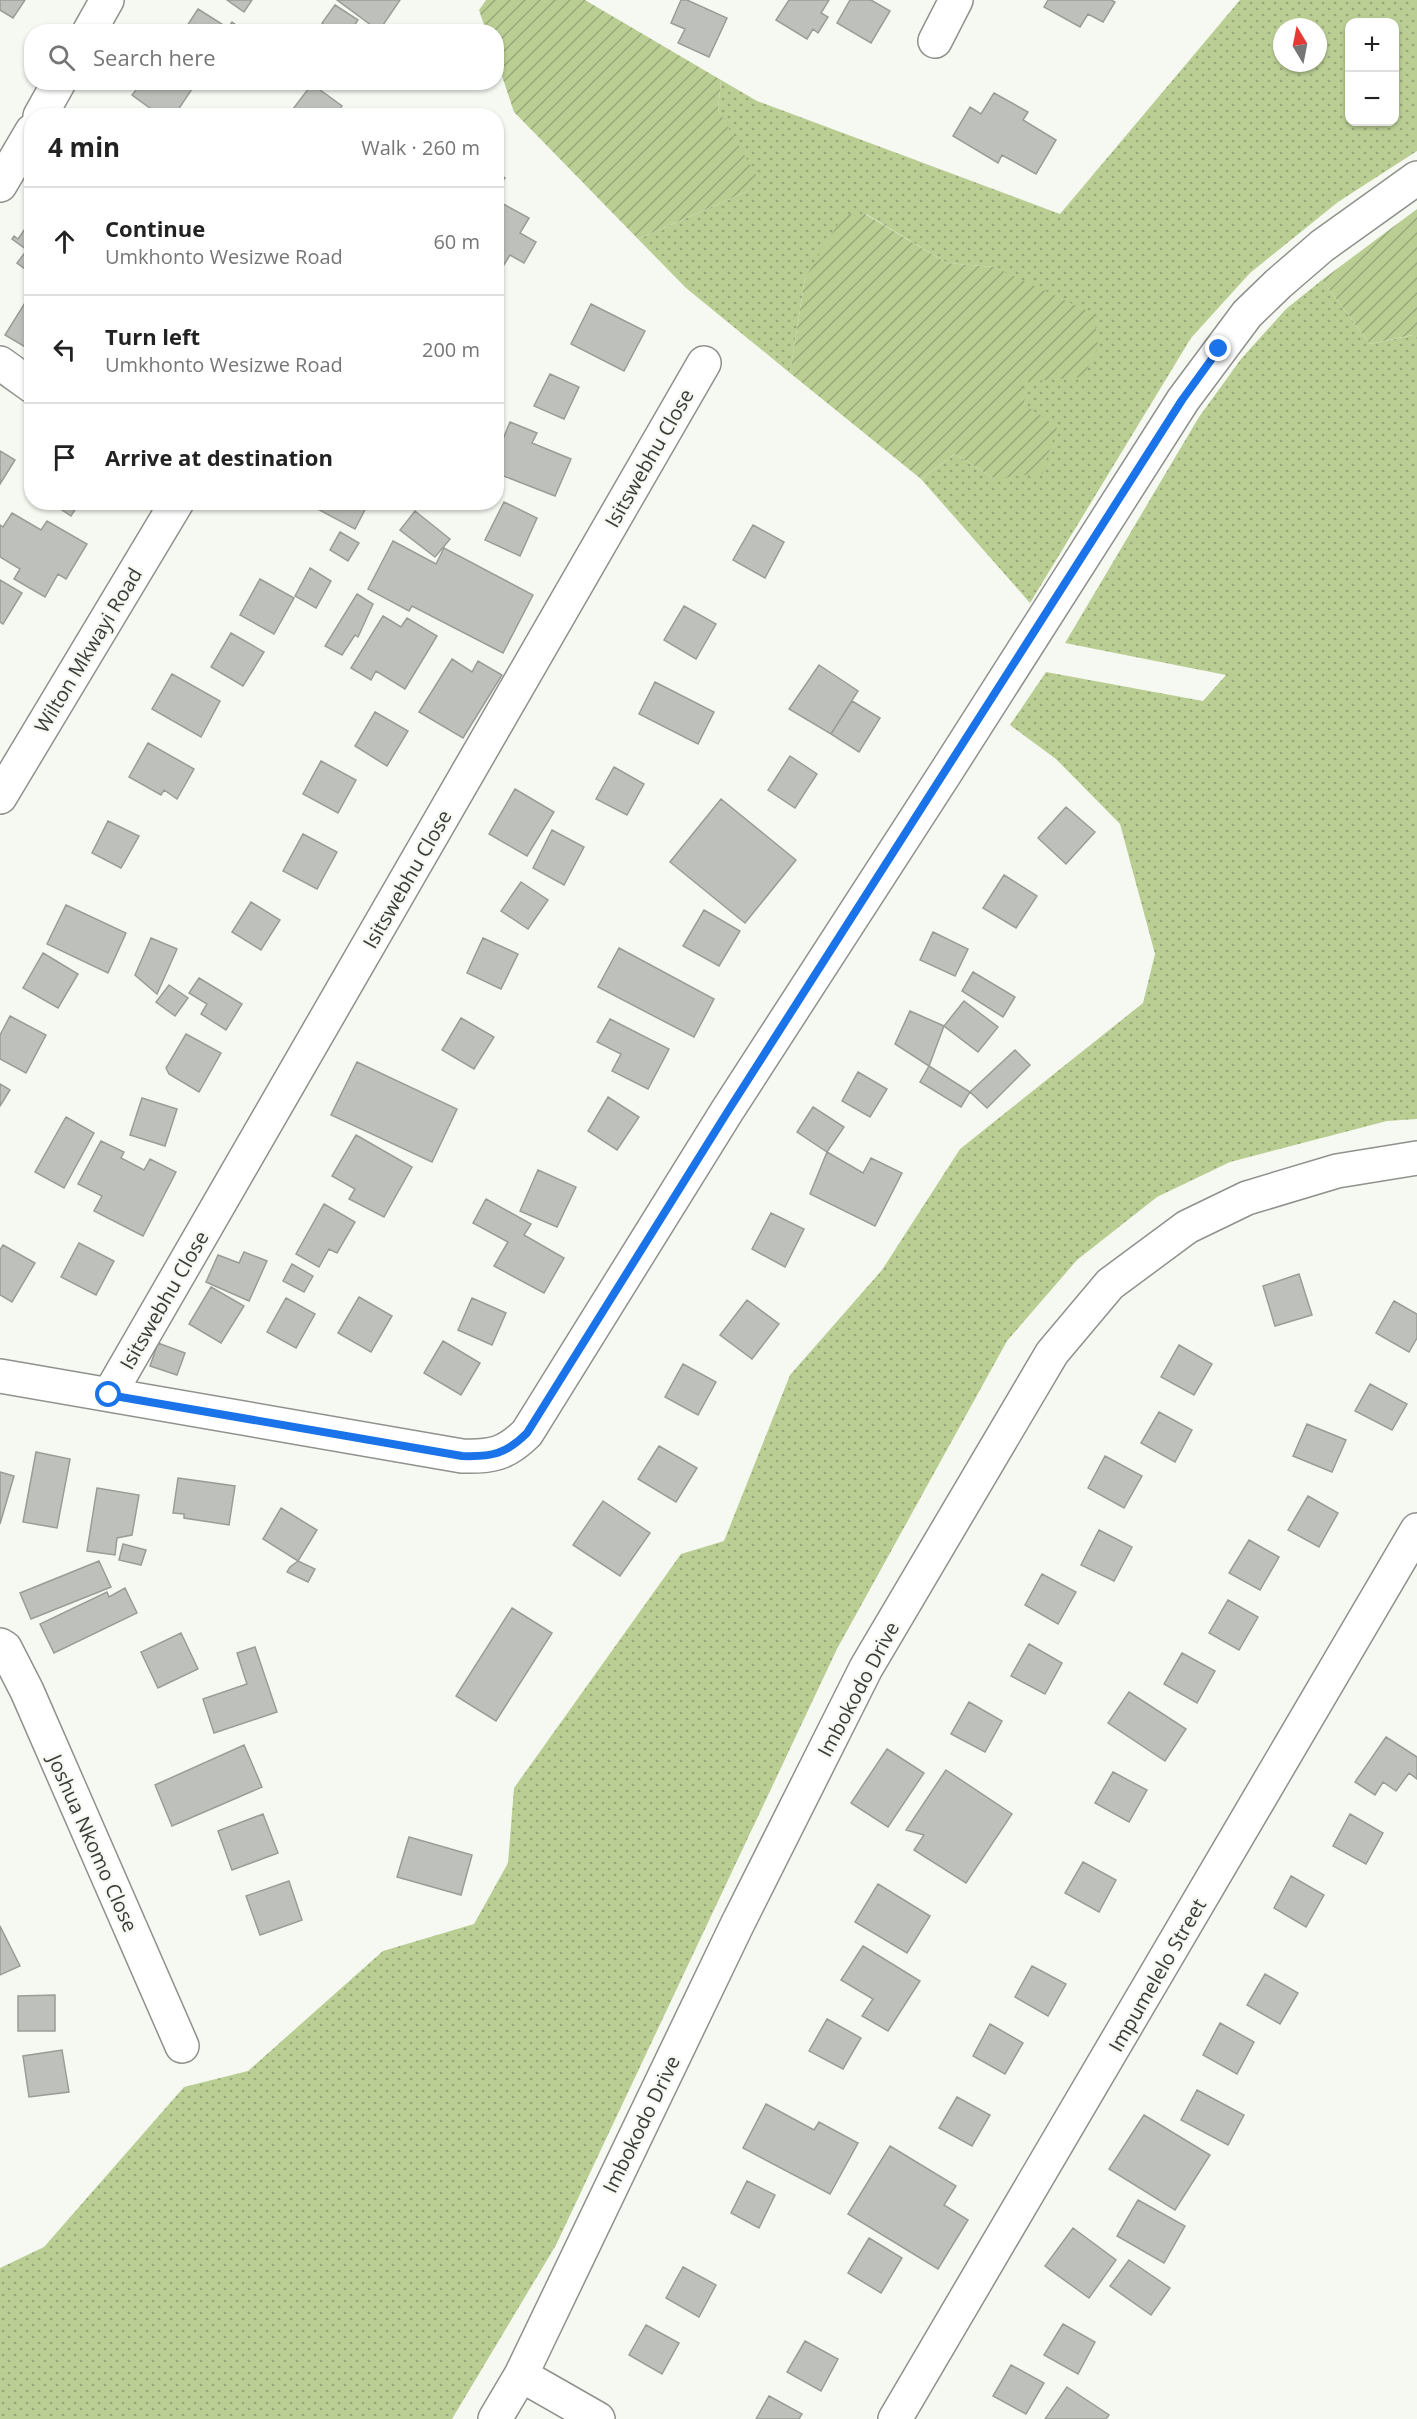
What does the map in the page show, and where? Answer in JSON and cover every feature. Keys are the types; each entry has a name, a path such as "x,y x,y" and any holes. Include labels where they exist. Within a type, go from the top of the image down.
{"street":[{"path":"94,24 107,0"},
{"path":"935,41 956,0"},
{"path":"44,108 55,90"},
{"path":"0,185 24,144"},
{"path":"0,1376 462,1456 483,1457 499,1454 513,1446 527,1433 728,1111 1182,400 1247,314 1278,284 1322,246 1417,178"},
{"path":"0,363 24,380"},
{"name":"Isitswebhu Close","path":"109,1395 704,363"},
{"name":"Wilton Mkwayi Road","path":"0,797 172,510"},
{"name":"Imbokodo Drive","path":"495,2419 520,2374 737,1925 866,1668 1053,1353 1110,1284 1187,1227 1247,1198 1270,1191 1337,1171 1417,1158"},
{"name":"Impumelelo Street","path":"895,2419 1417,1530"},
{"name":"Joshua Nkomo Close","path":"0,1644 5,1648 27,1691 182,2046"},
{"path":"520,2374 598,2419"}],"green space":[{"path":"486,0 585,0 721,80 718,110 756,175 748,191 638,239 514,112 504,82 504,24 484,24 479,10"},
{"path":"1240,0 1417,0 1417,151 1338,202 1250,273 1191,338 1030,603 921,479 955,454 995,479 1025,405 994,267 947,263 866,214 805,278 790,373 686,288 638,239 748,191 730,133 718,110 721,80 757,101 1060,214"},
{"path":"1417,209 1417,339 1412,335 1370,344 1322,280"},
{"path":"844,214 865,214 947,263 994,267 1094,314 1098,347 1083,377 1021,382 1025,405 1057,427 1042,473 995,479 955,454 921,479 790,373 805,278"},
{"path":"1322,280 1370,344 1413,335 1417,339 1417,1119 1387,1121 1230,1162 1157,1197 1077,1260 1007,1341 837,1649 556,2245 452,2419 0,2419 0,2268 44,2247 184,2087 248,2071 383,1951 474,1924 508,1863 514,1788 681,1554 724,1541 790,1375 882,1270 960,1149 1143,1003 1155,954 1120,824 1056,759 1010,725 1046,672 1203,701 1226,675 1065,643 1199,417 1241,359 1286,309"}],"building":[{"path":"0,0 25,0 13,18 0,10"},
{"path":"227,0 252,0 244,12"},
{"path":"337,0 400,0 384,24 370,24"},
{"path":"681,0 687,0 727,18 709,57 678,43 685,29 671,23"},
{"path":"789,0 829,0 821,13 828,17 818,33 813,29 807,39 776,20"},
{"path":"850,0 871,0 890,11 871,43 837,23"},
{"path":"1048,0 1111,0 1115,2 1103,22 1088,14 1080,27 1044,7"},
{"path":"335,5 358,20 355,24 322,23"},
{"path":"198,9 222,24 188,24"},
{"path":"136,90 191,90 179,108 150,108 132,95"},
{"path":"307,90 320,90 342,106 341,108 294,108"},
{"path":"994,93 1028,112 1023,120 1056,140 1036,174 1002,155 998,163 953,136 970,107 981,114"},
{"path":"504,204 529,218 520,233 536,242 524,263 510,255 504,265"},
{"path":"24,230 24,248 12,239 14,236 18,239"},
{"path":"24,254 24,268 17,263"},
{"path":"24,304 24,346 5,335"},
{"path":"591,304 645,331 624,371 571,344"},
{"path":"550,374 579,387 564,419 534,406"},
{"path":"510,422 537,433 532,443 571,459 555,496 504,476 504,437"},
{"path":"0,451 15,460 0,484"},
{"path":"504,502 537,518 520,556 485,540 500,510 504,510"},
{"path":"62,510 75,510 71,516"},
{"path":"319,510 365,510 355,529"},
{"path":"415,511 450,539 435,557 400,530"},
{"path":"12,513 41,530 47,521 87,544 66,579 58,574 45,597 14,579 20,569 0,557 0,525 3,527"},
{"path":"753,525 784,542 765,578 733,560"},
{"path":"340,532 359,543 348,561 330,550"},
{"path":"393,541 436,564 444,548 533,595 503,653 412,606 409,611 368,589"},
{"path":"310,568 331,581 316,608 295,596"},
{"path":"260,579 294,598 274,634 240,615"},
{"path":"0,580 22,593 3,624 0,622"},
{"path":"357,594 373,604 358,637 355,635 342,655 325,646"},
{"path":"684,606 716,624 696,659 664,640"},
{"path":"383,616 401,627 407,618 437,636 405,689 376,671 371,680 351,668"},
{"path":"231,633 264,652 243,686 211,667"},
{"path":"452,659 472,672 478,661 502,675 463,738 419,712"},
{"path":"819,665 858,691 831,734 789,709"},
{"path":"172,674 220,701 201,737 152,709"},
{"path":"655,682 714,712 698,744 639,714"},
{"path":"852,701 880,718 859,752 831,734"},
{"path":"375,712 408,731 387,766 355,746"},
{"path":"148,743 194,769 177,799 164,790 161,795 129,777"},
{"path":"790,756 817,774 795,808 768,790"},
{"path":"321,761 356,780 338,813 303,794"},
{"path":"614,767 644,784 627,815 596,799"},
{"path":"515,789 554,812 527,856 489,834"},
{"path":"721,799 796,860 745,923 670,862"},
{"path":"1066,807 1095,832 1066,864 1038,838"},
{"path":"108,821 139,836 121,868 92,853"},
{"path":"552,830 584,847 564,885 533,868"},
{"path":"303,834 337,852 317,889 283,871"},
{"path":"1004,875 1037,896 1016,928 983,908"},
{"path":"521,882 548,900 528,929 501,911"},
{"path":"251,902 280,920 261,950 232,932"},
{"path":"66,905 126,933 108,973 47,944"},
{"path":"704,910 740,931 719,966 683,946"},
{"path":"933,932 968,949 955,976 920,960"},
{"path":"151,938 177,949 157,994 135,975"},
{"path":"483,938 518,954 501,989 467,973"},
{"path":"619,948 714,999 694,1037 598,987"},
{"path":"43,953 78,974 58,1008 23,988"},
{"path":"973,972 1015,997 1003,1017 962,991"},
{"path":"199,978 242,1004 226,1030 201,1014 207,1004 189,993"},
{"path":"169,985 188,998 175,1016 156,1002"},
{"path":"964,1001 998,1027 978,1052 944,1026"},
{"path":"910,1011 944,1026 929,1066 895,1044"},
{"path":"10,1016 46,1035 26,1073 0,1059 0,1035"},
{"path":"461,1018 494,1037 474,1069 442,1050"},
{"path":"610,1019 669,1049 648,1089 612,1071 621,1054 597,1042"},
{"path":"186,1034 221,1053 199,1092 169,1074 166,1068"},
{"path":"1015,1050 1030,1065 987,1108 970,1092"},
{"path":"357,1062 457,1109 432,1162 331,1115"},
{"path":"929,1066 970,1092 961,1107 920,1082"},
{"path":"858,1072 887,1089 870,1117 842,1101"},
{"path":"0,1084 10,1090 0,1106"},
{"path":"608,1097 639,1117 617,1150 588,1131"},
{"path":"142,1098 177,1109 165,1146 130,1135"},
{"path":"813,1107 844,1127 827,1152 797,1132"},
{"path":"66,1117 94,1133 64,1188 35,1172"},
{"path":"356,1135 412,1167 384,1217 349,1199 355,1189 332,1176"},
{"path":"101,1141 124,1152 121,1158 144,1170 150,1159 176,1172 143,1236 94,1211 102,1196 78,1184"},
{"path":"827,1152 863,1173 871,1158 902,1173 875,1226 810,1194"},
{"path":"538,1170 576,1187 557,1227 520,1211"},
{"path":"486,1199 531,1224 524,1235 564,1258 544,1293 494,1266 508,1242 473,1223"},
{"path":"324,1204 355,1222 337,1253 329,1249 319,1267 296,1254"},
{"path":"771,1213 804,1229 785,1267 752,1249"},
{"path":"79,1243 114,1261 96,1295 61,1277"},
{"path":"3,1245 35,1263 12,1302 0,1295 0,1250"},
{"path":"244,1252 267,1261 249,1301 206,1282 218,1255 239,1263"},
{"path":"292,1264 313,1276 304,1292 283,1281"},
{"path":"1299,1274 1312,1315 1275,1326 1263,1286"},
{"path":"211,1287 244,1306 221,1343 189,1324"},
{"path":"359,1297 392,1316 371,1352 338,1333"},
{"path":"286,1298 315,1314 296,1348 267,1332"},
{"path":"472,1298 506,1313 492,1345 458,1330"},
{"path":"747,1300 779,1324 752,1359 720,1335"},
{"path":"1394,1301 1417,1314 1417,1338 1409,1352 1376,1333"},
{"path":"443,1341 480,1363 461,1395 424,1373"},
{"path":"158,1343 185,1353 177,1375 150,1366"},
{"path":"1179,1345 1212,1364 1194,1395 1161,1377"},
{"path":"683,1364 716,1382 698,1415 665,1397"},
{"path":"1370,1384 1407,1404 1392,1430 1355,1411"},
{"path":"1159,1412 1192,1430 1175,1462 1141,1443"},
{"path":"1307,1424 1346,1440 1332,1472 1293,1456"},
{"path":"659,1446 697,1468 676,1502 638,1479"},
{"path":"36,1452 70,1459 57,1528 23,1522"},
{"path":"1105,1456 1142,1476 1124,1508 1088,1488"},
{"path":"0,1472 14,1476 0,1524"},
{"path":"178,1478 235,1486 229,1525 184,1518 184,1514 173,1513"},
{"path":"97,1488 139,1495 132,1535 117,1538 115,1555 87,1551"},
{"path":"1308,1496 1338,1513 1319,1547 1288,1530"},
{"path":"603,1501 650,1533 620,1576 573,1545"},
{"path":"281,1508 317,1530 298,1561 263,1539"},
{"path":"1099,1530 1132,1547 1114,1581 1081,1565"},
{"path":"1249,1540 1279,1557 1260,1590 1229,1573"},
{"path":"123,1544 146,1550 141,1565 119,1560"},
{"path":"99,1561 111,1587 31,1619 20,1593"},
{"path":"298,1561 315,1569 308,1582 287,1572"},
{"path":"1042,1574 1076,1592 1058,1624 1025,1605"},
{"path":"125,1588 137,1613 54,1653 40,1624 107,1592 109,1597"},
{"path":"1228,1600 1258,1617 1239,1650 1209,1633"},
{"path":"512,1608 552,1633 496,1721 456,1696"},
{"path":"181,1633 198,1669 158,1688 141,1652"},
{"path":"1029,1644 1062,1663 1045,1694 1011,1676"},
{"path":"255,1647 277,1712 214,1733 203,1699 247,1684 237,1653"},
{"path":"1182,1653 1215,1671 1197,1703 1164,1684"},
{"path":"1129,1692 1186,1729 1165,1761 1108,1723"},
{"path":"969,1702 1002,1721 985,1752 951,1734"},
{"path":"1386,1737 1417,1757 1417,1779 1409,1773 1396,1791 1383,1782 1375,1795 1355,1782"},
{"path":"244,1745 262,1787 172,1826 155,1785"},
{"path":"887,1749 924,1773 888,1827 851,1803"},
{"path":"946,1770 1012,1814 966,1883 914,1850 924,1835 906,1830"},
{"path":"1113,1772 1147,1790 1129,1822 1095,1803"},
{"path":"263,1814 278,1853 232,1870 218,1831"},
{"path":"1350,1814 1383,1833 1366,1864 1333,1846"},
{"path":"409,1837 472,1855 461,1895 397,1877"},
{"path":"1083,1862 1116,1880 1099,1912 1065,1893"},
{"path":"1291,1876 1324,1895 1306,1927 1274,1908"},
{"path":"289,1881 302,1920 260,1935 246,1896"},
{"path":"878,1884 930,1916 907,1953 855,1922"},
{"path":"0,1926 20,1966 0,1975"},
{"path":"863,1946 920,1981 888,2031 862,2016 873,1999 841,1980"},
{"path":"1032,1966 1066,1984 1048,2016 1015,1997"},
{"path":"1265,1974 1298,1993 1280,2024 1247,2005"},
{"path":"55,1995 55,2031 18,2031 18,1996"},
{"path":"827,2019 861,2038 843,2069 809,2051"},
{"path":"1220,2023 1254,2042 1237,2074 1203,2055"},
{"path":"990,2024 1023,2043 1005,2074 973,2056"},
{"path":"62,2050 69,2092 29,2097 23,2056"},
{"path":"1197,2090 1244,2115 1228,2145 1181,2120"},
{"path":"957,2097 990,2115 972,2146 939,2128"},
{"path":"766,2104 814,2130 819,2122 858,2143 830,2194 743,2148"},
{"path":"1144,2115 1210,2155 1175,2210 1109,2169"},
{"path":"890,2146 956,2186 944,2205 968,2220 938,2269 848,2214"},
{"path":"747,2181 775,2195 759,2228 731,2213"},
{"path":"1138,2200 1185,2226 1164,2263 1117,2236"},
{"path":"1073,2228 1116,2260 1089,2298 1045,2266"},
{"path":"869,2238 902,2258 881,2293 848,2273"},
{"path":"1129,2260 1170,2288 1151,2315 1110,2286"},
{"path":"683,2267 716,2285 699,2317 666,2298"},
{"path":"1063,2324 1095,2342 1078,2374 1044,2355"},
{"path":"646,2325 679,2343 662,2374 629,2355"},
{"path":"805,2341 838,2359 821,2391 787,2372"},
{"path":"1011,2365 1044,2383 1026,2414 993,2396"},
{"path":"1067,2387 1109,2415 1106,2419 1045,2419"},
{"path":"769,2396 802,2414 799,2419 756,2419"}],"route":[{"path":"109,1395 462,1456 483,1457 499,1454 513,1446 527,1433 728,1111 1182,400 1219,349"}]}
